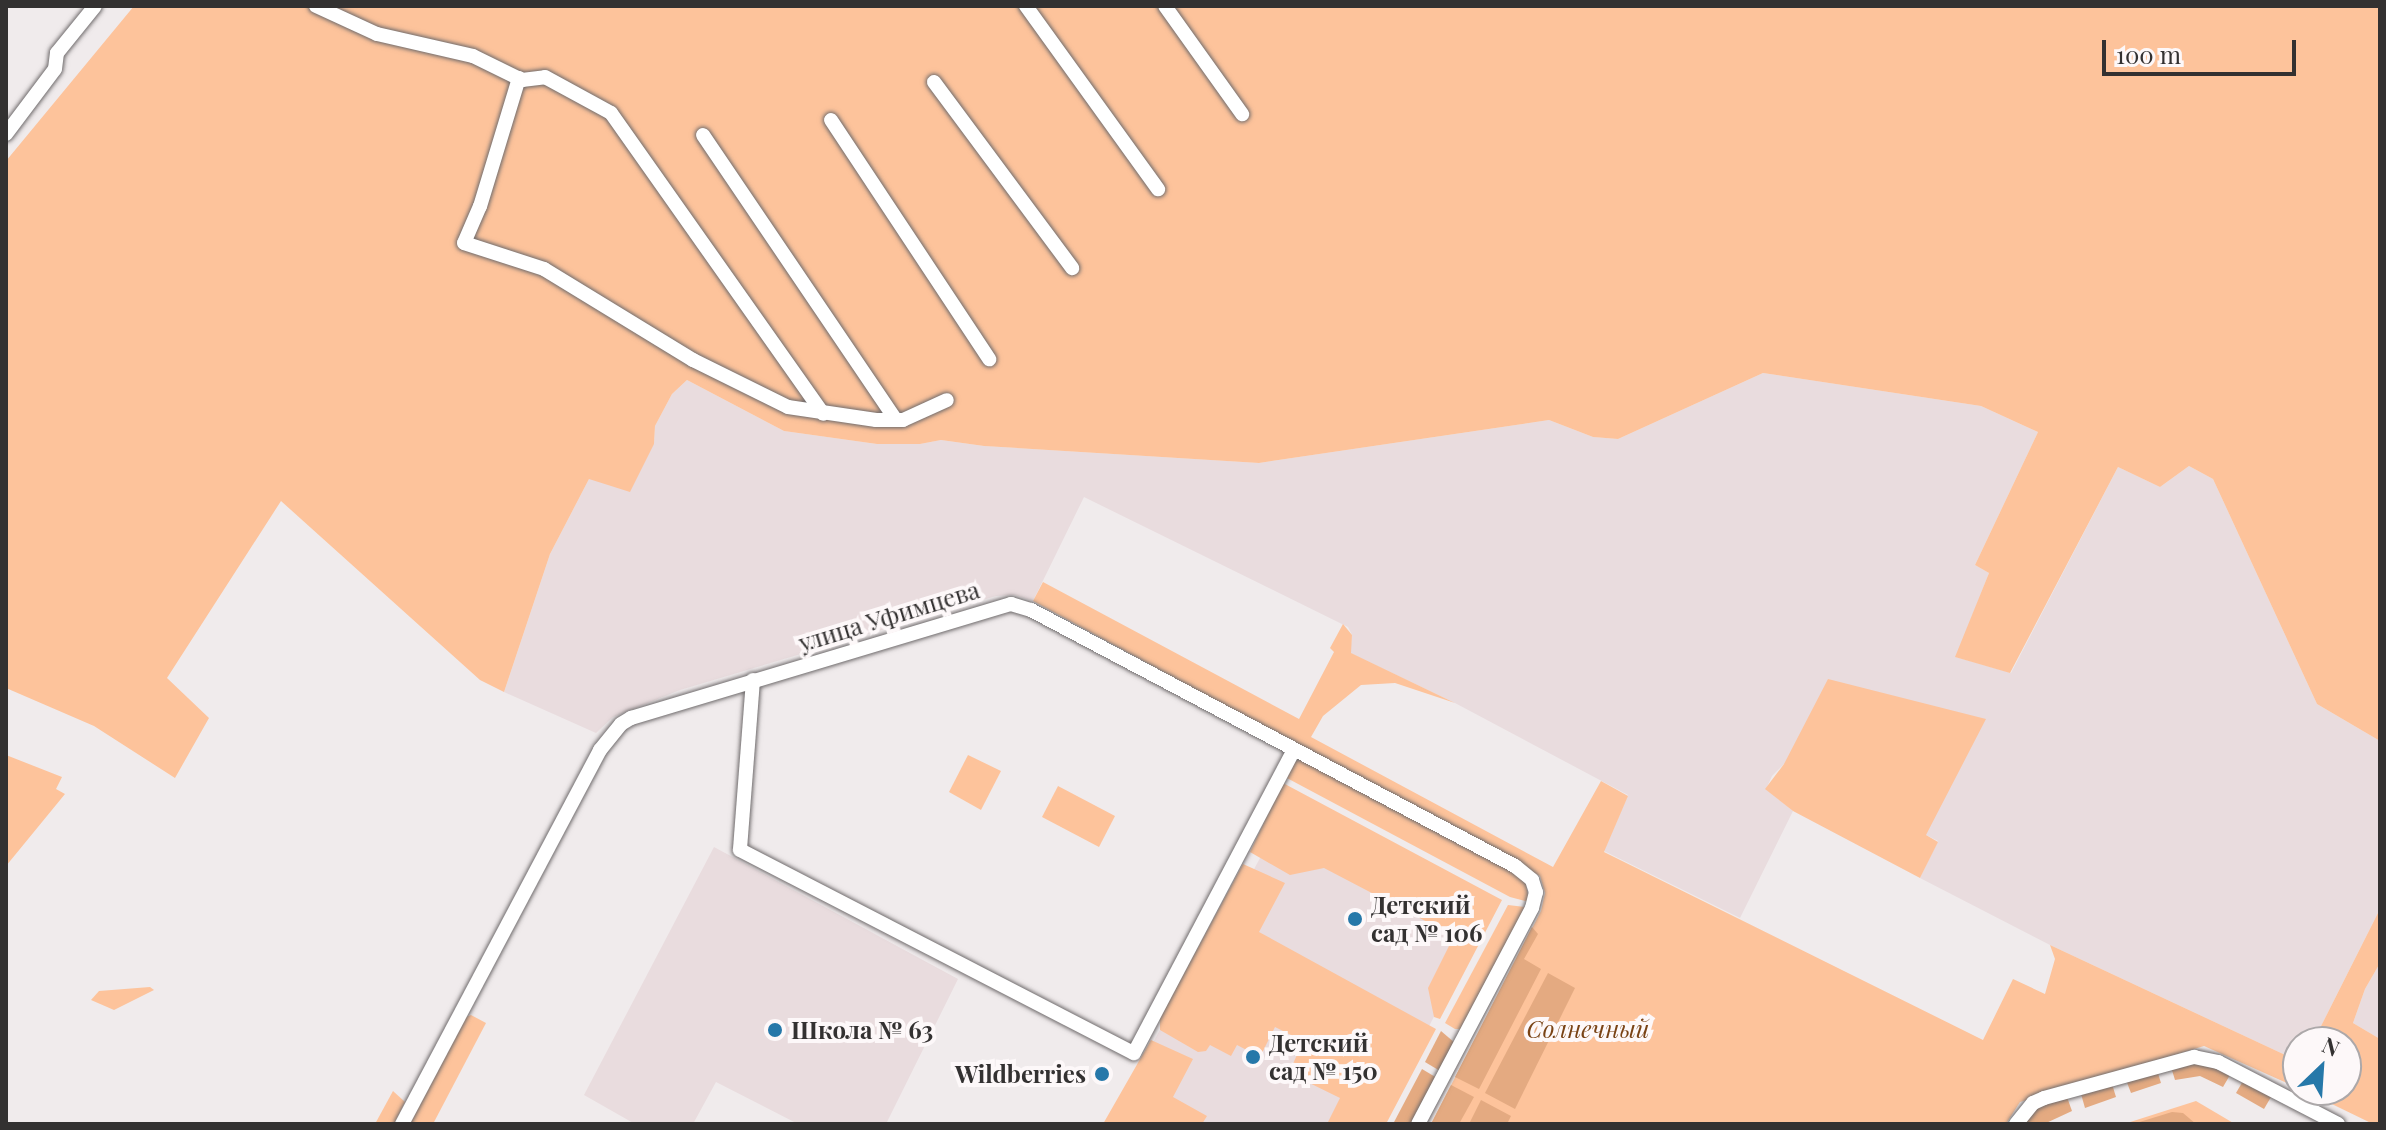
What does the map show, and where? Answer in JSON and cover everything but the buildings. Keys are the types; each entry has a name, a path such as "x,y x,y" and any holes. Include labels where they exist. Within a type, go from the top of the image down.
{"street":[{"path":"6,134 55,69 57,53 95,6"},
{"path":"316,6 377,34 473,56 519,78 545,77 611,113 823,414"},
{"path":"1026,6 1158,189"},
{"path":"1165,6 1242,114"},
{"path":"519,78 480,206 464,243 544,269 693,360 788,407 823,414 896,420 947,400"},
{"path":"934,82 1072,268"},
{"path":"831,120 989,359"},
{"path":"703,135 896,420"},
{"name":"улица Уфимцева","path":"402,1124 605,741 631,718 1011,604 1031,610 1515,866 1532,880 1536,892 1532,908 1418,1124"},
{"path":"753,680 740,850 1134,1053 1294,750"},
{"path":"2016,1124 2033,1103 2044,1098 2194,1057 2218,1062 2338,1124"}],"shaded area":[{"path":"1763,373 1981,406 2038,432 1975,565 1989,573 1956,657 2011,673 2118,467 2160,487 2189,466 2213,479 2317,704 2380,741 2380,909 2321,1026 2282,1026 2282,1054 2050,945 1920,878 1938,841 1784,764 1772,776 1766,789 1793,811 1740,918 1604,851 1628,795 1455,703 1350,653 1352,635 1348,627 1084,497 1033,601 1015,595 996,596 680,690 613,717 596,733 504,692 550,554 589,479 654,444 655,426 672,394 687,380 784,431 877,444 920,444 941,440 984,446 1259,463 1549,420 1593,437 1618,439"},
{"name":"Детский сад № 106","path":"1295,793 1493,900 1415,1054 1217,938"},
{"name":"Школа № 63","path":"714,847 958,979 886,1124 798,1124 716,1082 693,1124 635,1124 584,1095"},
{"path":"1532,927 1538,934 1524,959 1541,969 1479,1089 1455,1077"},
{"path":"2380,963 2380,1039 2353,1023 2365,989"},
{"name":"Детский сад № 150","path":"1193,970 1403,1078 1379,1124 1108,1124"},
{"path":"1548,973 1575,988 1515,1109 1485,1093"},
{"path":"1441,1031 1455,1043 1440,1071 1425,1062"},
{"path":"2204,1063 2230,1075 2223,1087 2200,1076 2175,1080 2171,1067"},
{"path":"1422,1069 1437,1078 1412,1124 1393,1124"},
{"path":"2157,1070 2161,1083 2131,1093 2126,1080"},
{"path":"2243,1081 2271,1097 2264,1109 2236,1093"},
{"path":"2112,1084 2116,1097 2085,1108 2081,1094"},
{"path":"1451,1085 1474,1097 1459,1124 1431,1124"},
{"path":"2067,1097 2072,1111 2044,1124 2024,1124 2038,1106"},
{"path":"1481,1100 1511,1116 1507,1124 1469,1124"},
{"path":"2172,1112 2183,1113 2196,1124 2133,1124"}],"green space":[{"path":"134,6 2380,6 2380,741 2317,704 2213,479 2189,466 2160,487 2118,467 2010,673 1955,657 1989,573 1975,565 2038,432 1981,406 1763,373 1618,439 1593,437 1549,420 1259,463 984,446 941,440 920,444 877,444 784,431 687,380 672,394 655,426 654,444 630,492 589,479 550,554 504,692 480,680 281,501 167,678 209,718 175,778 94,726 6,688 6,161"},
{"name":"Солнечный","path":"1043,582 1299,719 1334,652 1330,648 1343,624 1352,635 1351,653 1455,703 1395,683 1361,685 1323,716 1311,737 1553,867 1601,781 1628,796 1604,852 1983,1040 2013,979 2045,994 2055,959 2050,945 2282,1054 2282,1081 2204,1046 2020,1102 2006,1124 1431,1124 1541,911 1545,893 1540,876 1033,601"},
{"path":"1828,679 1986,719 1926,835 1938,842 1920,878 1793,811 1765,789 1784,764"},
{"path":"6,755 62,777 56,789 65,794 6,866"},
{"path":"968,755 1001,771 981,810 949,792"},
{"path":"1303,759 1525,879 1529,902 1510,897 1285,777 1295,761"},
{"path":"1283,783 1502,900 1440,1019 1434,1017 1428,988 1454,936 1324,868 1290,875 1250,852"},
{"path":"1058,786 1115,816 1099,847 1042,817"},
{"path":"1243,864 1285,883 1259,932 1436,1029 1386,1124 1327,1124 1340,1098 1289,1073 1303,1041 1275,1027 1260,1057 1237,1045 1231,1056 1210,1045 1206,1051 1198,1052 1160,1030 1160,1018"},
{"path":"1508,905 1525,907 1463,1029 1455,1029 1445,1023"},
{"path":"2380,909 2380,963 2365,989 2353,1023 2358,1026 2321,1026"},
{"path":"150,987 154,990 114,1010 91,1000 99,991"},
{"path":"471,1015 486,1023 433,1124 409,1124 466,1017"},
{"path":"2362,1028 2380,1039 2380,1124 2373,1124 2336,1106 2362,1106"},
{"path":"1151,1040 1193,1059 1173,1097 1207,1116 1202,1124 1103,1124"},
{"path":"393,1091 405,1102 394,1124 375,1124"},
{"path":"2196,1101 2235,1124 2124,1124"}],"place":[{"name":"Детский сад № 106","path":"1355,919"},
{"name":"Школа № 63","path":"775,1030"},
{"name":"Детский сад № 150","path":"1253,1057"},
{"name":"Wildberries","path":"1102,1074"}]}
